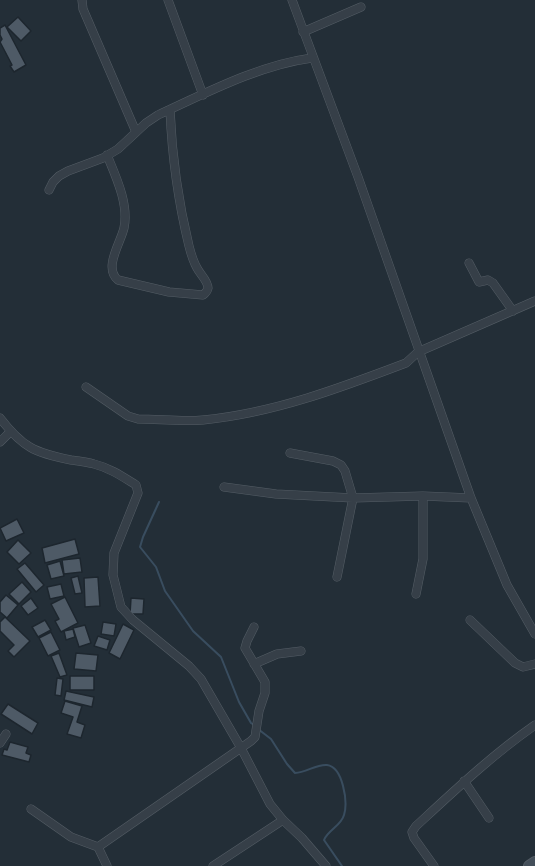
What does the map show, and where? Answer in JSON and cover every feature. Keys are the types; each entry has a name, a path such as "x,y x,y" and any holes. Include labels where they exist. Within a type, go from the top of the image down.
{"main road":[{"path":"529,866 535,862"}],"street":[{"path":"82,0 83,9 136,132"},
{"path":"168,0 203,94"},
{"path":"291,0 365,199 471,498 507,585 535,634"},
{"path":"303,32 361,7"},
{"path":"49,190 52,182 59,176 118,149 146,123 170,110 265,69 312,58"},
{"path":"107,155 121,193 124,212 124,226 112,261 114,278 169,292 203,295 206,293 207,284 191,256 175,173 170,110"},
{"path":"469,263 479,282 488,280 493,283 513,311"},
{"path":"86,387 129,416 138,419 200,420 241,415 288,405 406,363 418,352 535,301"},
{"path":"0,418 21,442 38,452 93,463 110,469 136,485 138,493 114,553 113,575 121,607 201,679 270,804 326,866"},
{"path":"0,442 10,432"},
{"path":"290,453 333,461 341,465 345,471 353,498 337,577"},
{"path":"224,487 276,494 353,498 423,496 471,498"},
{"path":"416,594 423,559 423,496"},
{"path":"470,620 515,663 523,667 535,664"},
{"path":"98,847 255,736 259,711 266,693 265,682 245,648 254,627"},
{"path":"254,664 277,654 301,651"},
{"path":"434,866 414,838 412,832 416,826 464,781 535,725"},
{"path":"0,743 6,734"},
{"path":"464,781 489,818"},
{"path":"31,809 71,837 98,847 107,866"},
{"path":"213,866 283,820"}],"building":[{"path":"18,17 31,31 21,41 7,27"},
{"path":"5,25 26,65 14,72 0,42 2,39 0,28"},
{"path":"17,519 24,533 6,541 0,528"},
{"path":"75,539 79,554 45,563 42,548"},
{"path":"18,540 31,553 19,564 7,552"},
{"path":"80,558 82,572 64,574 62,560"},
{"path":"60,561 64,576 51,579 47,565"},
{"path":"25,563 44,585 36,592 17,569"},
{"path":"78,576 82,593 75,594 71,578"},
{"path":"98,577 100,606 85,607 84,578"},
{"path":"22,582 31,592 19,604 9,594"},
{"path":"61,584 64,596 50,599 47,587"},
{"path":"6,595 18,605 7,618 0,612 0,602"},
{"path":"65,597 78,623 61,632 55,621 59,619 51,604"},
{"path":"31,598 38,608 28,615 21,606"},
{"path":"131,598 144,599 143,614 130,614"},
{"path":"5,617 30,641 14,657 8,651 14,645 0,631 0,622"},
{"path":"45,620 51,630 38,637 32,627"},
{"path":"103,622 116,624 114,636 101,634"},
{"path":"123,624 134,630 120,659 109,653"},
{"path":"85,625 91,643 79,647 73,628"},
{"path":"73,629 75,637 66,640 64,631"},
{"path":"51,632 60,650 48,656 39,638"},
{"path":"98,636 110,640 107,650 94,646"},
{"path":"59,653 67,675 60,677 51,656"},
{"path":"76,653 98,655 96,671 74,669"},
{"path":"70,676 94,676 94,690 70,690"},
{"path":"57,678 63,679 61,696 55,695"},
{"path":"66,691 94,697 92,707 64,700"},
{"path":"65,701 82,706 77,722 85,725 81,738 67,734 73,717 61,713"},
{"path":"8,704 38,723 32,734 1,714"},
{"path":"10,742 28,747 26,753 31,755 29,762 2,755"}],"waterway":[{"path":"159,502 140,547 156,567 165,591 193,631 221,657 239,702 254,725"},
{"path":"258,729 271,739 295,773 323,765 332,767 337,772 345,794 344,815 324,840 342,866"}]}
